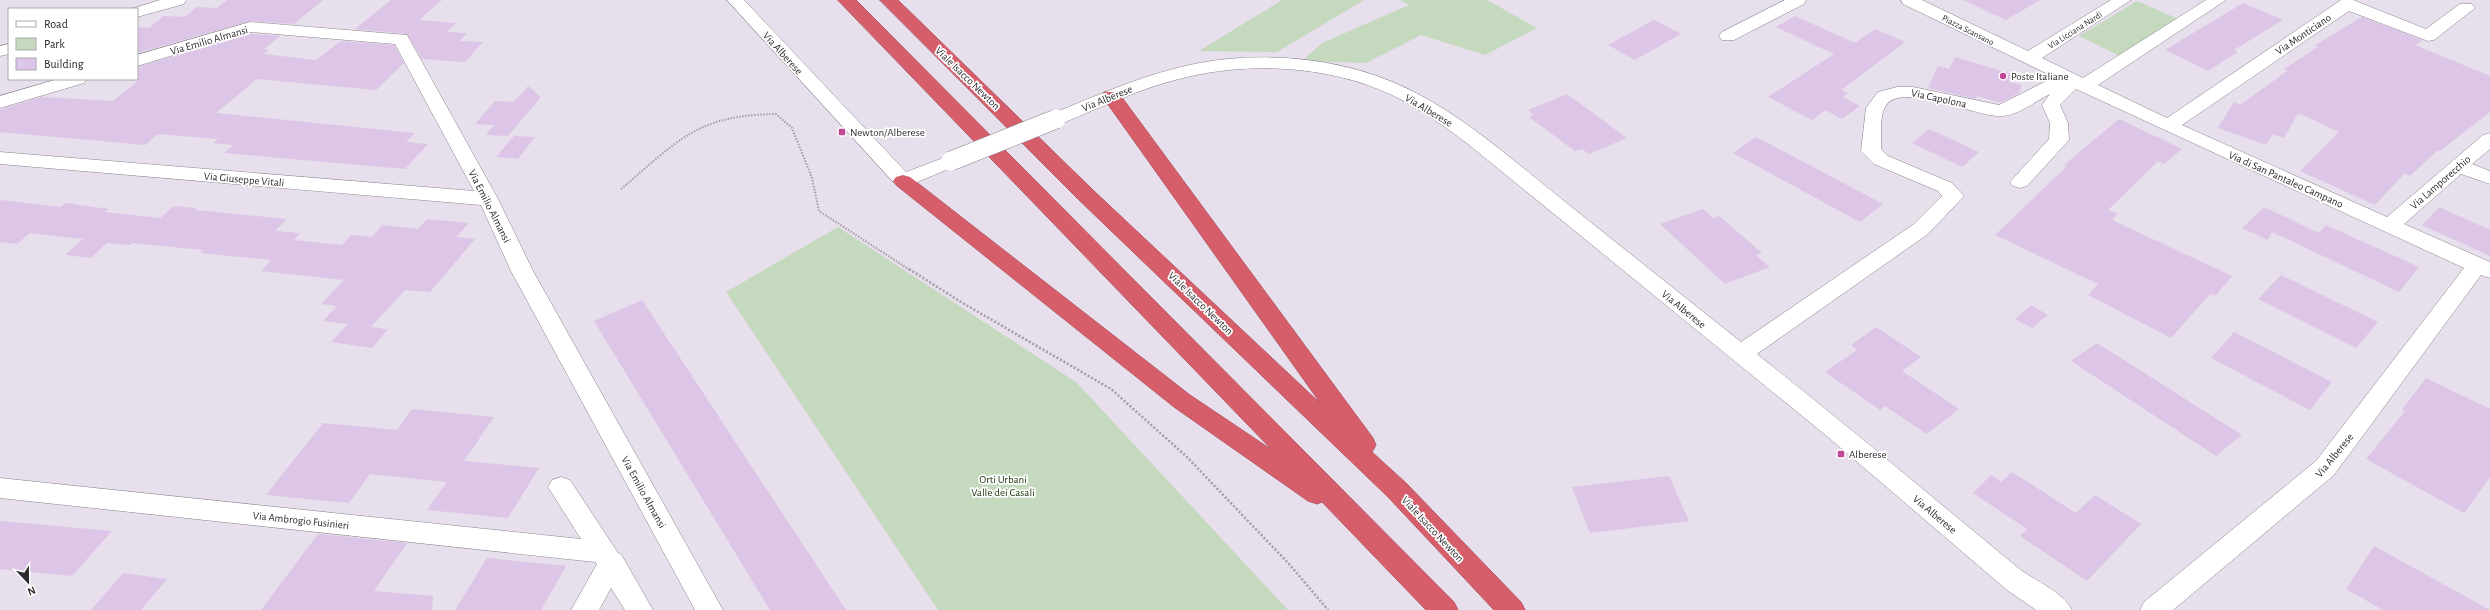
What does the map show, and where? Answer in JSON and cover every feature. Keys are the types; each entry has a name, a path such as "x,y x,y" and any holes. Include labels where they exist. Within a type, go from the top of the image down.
{"highway":[{"path":"846,0 1444,610"},
{"name":"Viale Isacco Newton","path":"888,0 1086,195 1397,490 1511,610"},
{"path":"1111,96 1397,490"},
{"path":"903,181 1182,401 1357,522"}],"street":[{"path":"138,12 178,0"},
{"name":"Via Alberese","path":"735,0 903,181 1111,96 1176,74 1243,62 1277,63 1320,69 1366,79 1387,86 1437,114 1475,140 1837,432 2016,582 2058,610"},
{"path":"1728,36 1798,0"},
{"name":"Piazza Scansano","path":"1909,0 2034,55"},
{"name":"Piazza Scansano","path":"1939,0 2034,55"},
{"name":"Via Licciana Nardi","path":"2034,55 2123,0"},
{"path":"2020,182 2059,140 2059,123 2051,105 2059,94 2075,82 2218,0"},
{"name":"Via Monticiano","path":"2168,126 2347,4 2428,36 2466,8"},
{"name":"Via Emilio Almansi","path":"138,61 250,27 401,39 488,199 522,271 709,610"},
{"name":"Via di San Pantaleo Campano","path":"2034,55 2075,82 2168,126 2483,268"},
{"path":"0,102 75,80"},
{"name":"Via Capolona","path":"1740,354 1921,229 1954,196 1945,187 1876,157 1871,150 1876,104 1892,93 1916,92 1991,110 2002,111 2075,82"},
{"name":"Via Lamporecchio","path":"2390,225 2490,139"},
{"name":"Via Giuseppe Vitali","path":"0,158 488,199"},
{"path":"2458,166 2490,178"},
{"name":"Via Alberese","path":"2154,610 2325,468 2483,268"},
{"path":"562,487 639,610"},
{"name":"Via Ambrogio Fusinieri","path":"0,488 607,557"},
{"path":"585,610 607,557"}],"path":[{"path":"621,189 684,137 716,120 747,115 776,114 792,128 812,178 819,212 961,302 1111,390 1187,457 1290,565 1328,610"}],"green space":[{"path":"1282,0 1364,0 1277,52 1199,51"},
{"path":"1400,0 1487,0 1537,28 1485,55 1421,35 1366,63 1302,61 1322,43 1409,5"},
{"path":"2137,1 2178,19 2120,56 2079,36"},
{"name":"Orti Urbani Valle dei Casali","path":"838,227 1076,382 1288,610 938,610 726,292"}],"building":[{"path":"227,0 323,0 294,24 250,21 138,53 138,27 149,28 164,16 185,17 197,7 217,8"},
{"path":"391,0 442,0 419,20 456,23 447,32 467,33 460,41 483,42 465,62 422,59 407,34 355,29"},
{"path":"1963,0 2040,0 2006,20"},
{"path":"2243,3 2283,20 2234,50 2238,52 2208,71 2165,50"},
{"path":"1795,16 1855,43 1875,29 1905,42 1841,90 1848,93 1843,97 1860,106 1842,119 1825,110 1812,120 1768,97 1834,54 1776,27"},
{"path":"2362,17 2422,40 2415,45 2490,76 2490,112 2440,151 2438,150 2410,176 2405,173 2375,205 2300,171 2339,132 2298,113 2284,138 2273,134 2266,145 2218,128 2234,102 2240,105 2287,71 2284,69 2318,47 2314,46"},
{"path":"1654,20 1681,34 1635,60 1608,45"},
{"path":"251,34 280,36 264,49 268,50 263,54 316,60 341,41 394,45 404,63 376,90 257,79 216,113 415,133 406,142 428,144 405,169 224,153 233,145 213,143 218,139 158,134 145,145 0,132 0,110 41,97 113,101 137,82 138,67"},
{"path":"1955,57 2012,74 2009,82 2022,85 2019,93 2000,103 1977,96 1976,99 1928,88 1938,66 1949,69"},
{"path":"528,86 541,97 508,136 486,135 494,125 475,124 495,101 514,102"},
{"path":"1567,94 1627,138 1589,154 1582,149 1575,151 1529,117 1534,115 1528,110"},
{"path":"2119,119 2182,149 2164,164 2158,161 2108,210 2118,214 2112,220 2232,276 2215,296 2210,294 2171,338 2088,295 2098,284 1995,235 2067,166 2064,165"},
{"path":"1929,129 1979,152 1962,167 1912,143"},
{"path":"514,136 535,137 518,159 496,157"},
{"path":"1756,137 1883,204 1860,222 1733,153"},
{"path":"0,200 61,207 65,203 109,209 105,212 160,218 174,206 197,208 196,210 287,219 275,231 300,233 294,240 342,245 351,235 372,237 382,225 418,229 427,219 469,223 456,237 475,239 430,292 405,290 371,327 388,329 372,348 331,342 348,324 323,321 337,306 321,304 344,280 261,271 271,260 200,253 203,250 132,243 130,245 107,243 91,258 65,255 83,239 30,233 17,244 0,242"},
{"path":"2264,207 2319,233 2326,225 2419,267 2399,292 2272,232 2268,240 2242,228"},
{"path":"2439,207 2490,230 2490,256 2422,225"},
{"path":"1703,209 1713,218 1719,216 1762,253 1756,255 1770,267 1725,284 1660,224"},
{"path":"2281,275 2378,322 2356,348 2258,299"},
{"path":"642,300 846,610 770,610 594,321"},
{"path":"2031,305 2048,315 2032,328 2015,319"},
{"path":"1876,327 1921,357 1902,371 1959,409 1927,434 1885,406 1880,410 1825,372 1857,350 1851,345"},
{"path":"2234,332 2332,382 2310,410 2211,358"},
{"path":"2097,343 2242,435 2216,456 2071,361"},
{"path":"2426,378 2490,409 2490,477 2464,513 2366,459 2405,411 2402,410"},
{"path":"412,409 494,417 464,461 539,468 508,518 427,510 447,482 370,474 349,503 266,495 323,423 397,430"},
{"path":"2012,472 2076,513 2095,495 2141,524 2087,581 2020,536 2027,529 1973,493 1991,475 2001,482"},
{"path":"1669,476 1689,521 1590,533 1572,487"},
{"path":"0,521 112,531 72,576 0,569"},
{"path":"318,534 407,543 374,591 433,596 432,610 261,610"},
{"path":"2374,546 2490,610 2383,610 2346,589"},
{"path":"487,558 566,566 541,610 455,610"},
{"path":"123,573 167,579 141,610 91,610"}],"place":[{"name":"Poste Italiane","path":"2003,76"},
{"name":"Newton/Alberese","path":"842,132"},
{"name":"Alberese","path":"1841,454"}]}
